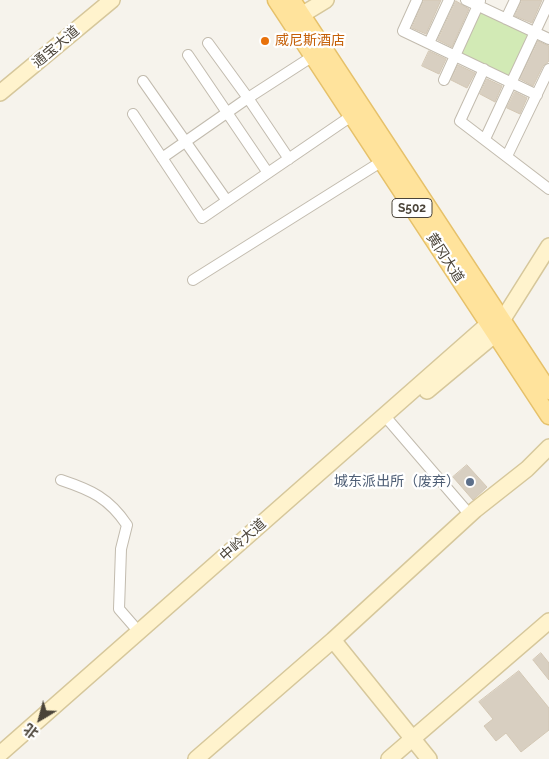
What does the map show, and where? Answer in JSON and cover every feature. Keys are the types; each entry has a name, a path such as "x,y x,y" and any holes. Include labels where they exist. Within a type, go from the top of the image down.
{"main road":[{"name":"通宝大道","path":"0,93 112,0"},
{"name":"黄冈大道","path":"276,0 549,416"},
{"name":"黄冈大道","path":"292,0 549,392"},
{"path":"308,11 326,0"},
{"path":"502,319 549,246"},
{"name":"中岭大道","path":"0,754 489,331"},
{"name":"中岭大道","path":"9,759 387,419"},
{"path":"196,759 333,640 470,515 527,469 549,447"},
{"path":"389,759 549,621"},
{"path":"333,640 428,759"}],"street":[{"path":"417,0 403,31 537,95"},
{"path":"429,43 449,0"},
{"path":"466,0 479,3 506,19 549,39"},
{"path":"506,19 515,0"},
{"path":"484,139 549,2"},
{"path":"444,80 479,3"},
{"path":"208,43 289,159"},
{"path":"188,55 268,173"},
{"path":"162,158 248,98 310,58"},
{"path":"484,69 460,121 549,189"},
{"path":"507,156 549,69"},
{"path":"143,81 227,201"},
{"path":"133,114 202,218 347,119"},
{"path":"193,280 376,165"},
{"path":"387,419 470,515"},
{"path":"61,480 91,490 118,510 127,525 121,549 119,609 139,632"}],"green space":[{"path":"478,6 535,32 512,82 455,55"}],"building":[{"path":"424,0 441,0 426,34 412,28"},
{"path":"522,0 542,0 532,23 515,16"},
{"path":"456,1 469,9 452,47 438,40"},
{"path":"538,41 549,46 549,61 543,66 533,86 520,79"},
{"path":"429,51 446,59 439,74 422,66"},
{"path":"458,65 475,73 467,88 451,80"},
{"path":"487,79 502,86 495,102 480,94"},
{"path":"515,92 527,98 520,114 507,108"},
{"name":"城东派出所（废弃）","path":"467,465 487,487 473,500 453,477"},
{"path":"541,653 549,663 549,680 533,660"},
{"path":"519,671 549,708 549,730 521,752 506,733 496,741 484,726 493,719 479,702"}],"place":[{"name":"威尼斯酒店","path":"265,41"},
{"name":"城东派出所（废弃）","path":"470,482"}]}
